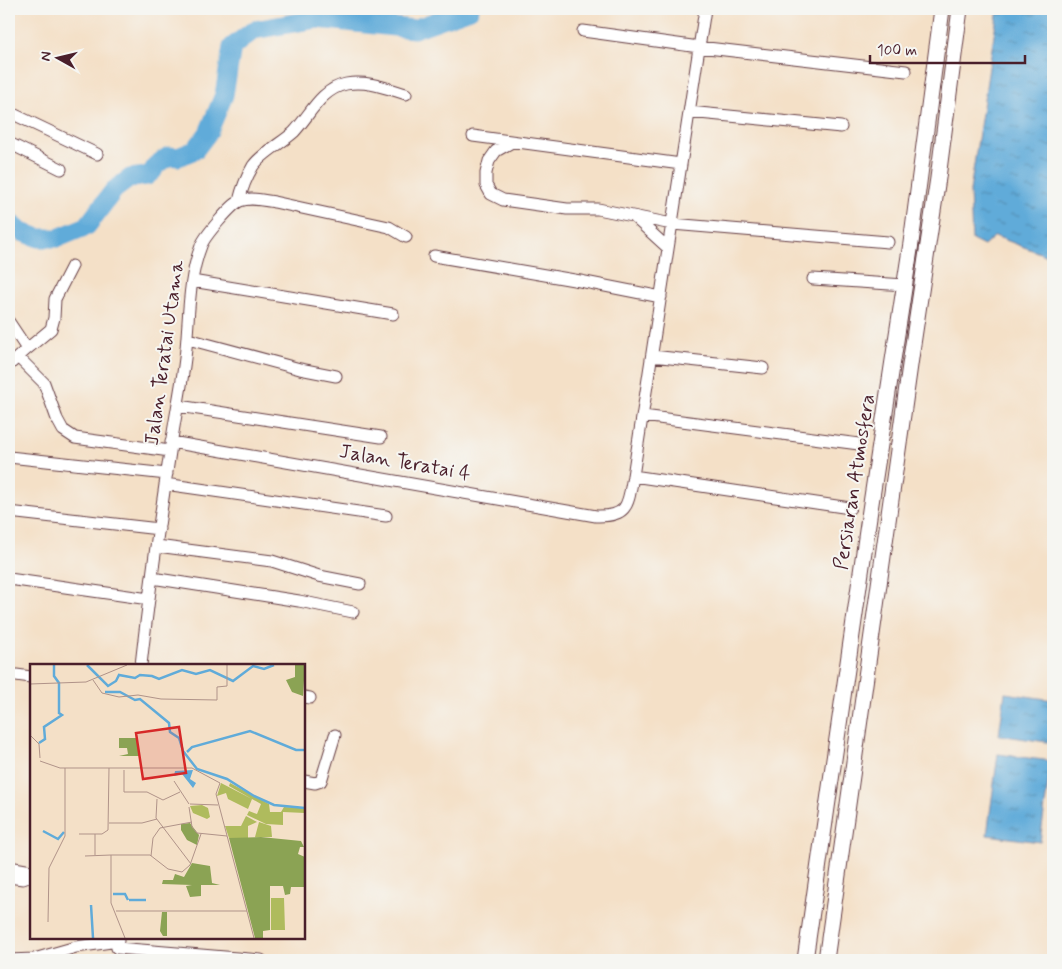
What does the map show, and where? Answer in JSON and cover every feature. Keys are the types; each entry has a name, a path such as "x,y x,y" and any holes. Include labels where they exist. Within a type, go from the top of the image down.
{"street":[{"path":"705,9 633,476 850,508"},
{"name":"Persiaran Atmosfera","path":"806,960 942,9"},
{"name":"Persiaran Atmosfera","path":"826,960 938,178 960,9"},
{"path":"583,31 699,48 906,71"},
{"path":"406,94 374,84 357,83 344,84 324,96 295,131 255,164 244,180 239,202 254,199 274,202 389,227 406,237"},
{"path":"9,112 97,154"},
{"path":"689,112 841,126"},
{"path":"473,136 681,164"},
{"path":"512,142 496,151 489,161 486,173 486,185 491,194 503,200 566,209 598,209 672,224 888,242"},
{"path":"9,143 61,169"},
{"name":"Jalan Teratai Utama","path":"141,664 166,479 179,406 188,339 188,305 192,281 201,245 216,224 239,202"},
{"path":"633,216 668,248"},
{"path":"434,256 661,297"},
{"path":"9,365 51,329 54,318 55,299 72,266"},
{"path":"814,279 904,285"},
{"path":"192,281 393,314"},
{"name":"Jalan Teratai 4","path":"9,322 23,353 44,383 63,430 75,438 171,447 596,516 616,515 623,511 628,505 633,476"},
{"path":"188,339 300,369 336,376"},
{"path":"652,356 763,368"},
{"path":"179,406 382,437"},
{"path":"642,416 860,444"},
{"path":"9,457 166,479 386,516"},
{"path":"9,512 159,529"},
{"path":"157,546 272,561 319,576 360,584"},
{"path":"152,578 299,601 353,612"},
{"path":"9,579 149,599"},
{"path":"9,674 30,677"},
{"path":"305,781 315,783 321,781 336,735"},
{"path":"9,867 30,872"},
{"path":"9,877 30,876"},
{"path":"9,960 34,958 76,947 118,942 261,960"},
{"path":"115,960 118,942"}],"water":[{"path":"998,9 1053,9 1053,258 995,236 984,246 972,240 970,191"},
{"path":"1005,693 1053,700 1053,743 999,735"},
{"path":"998,754 1051,761 1040,842 987,835"}],"waterway":[{"path":"9,222 22,232 39,238 58,238 87,226 114,190 130,178 147,176 156,165 169,156 178,157 195,150 208,133 224,95 232,47 254,30 317,19 414,29 470,9"}]}
